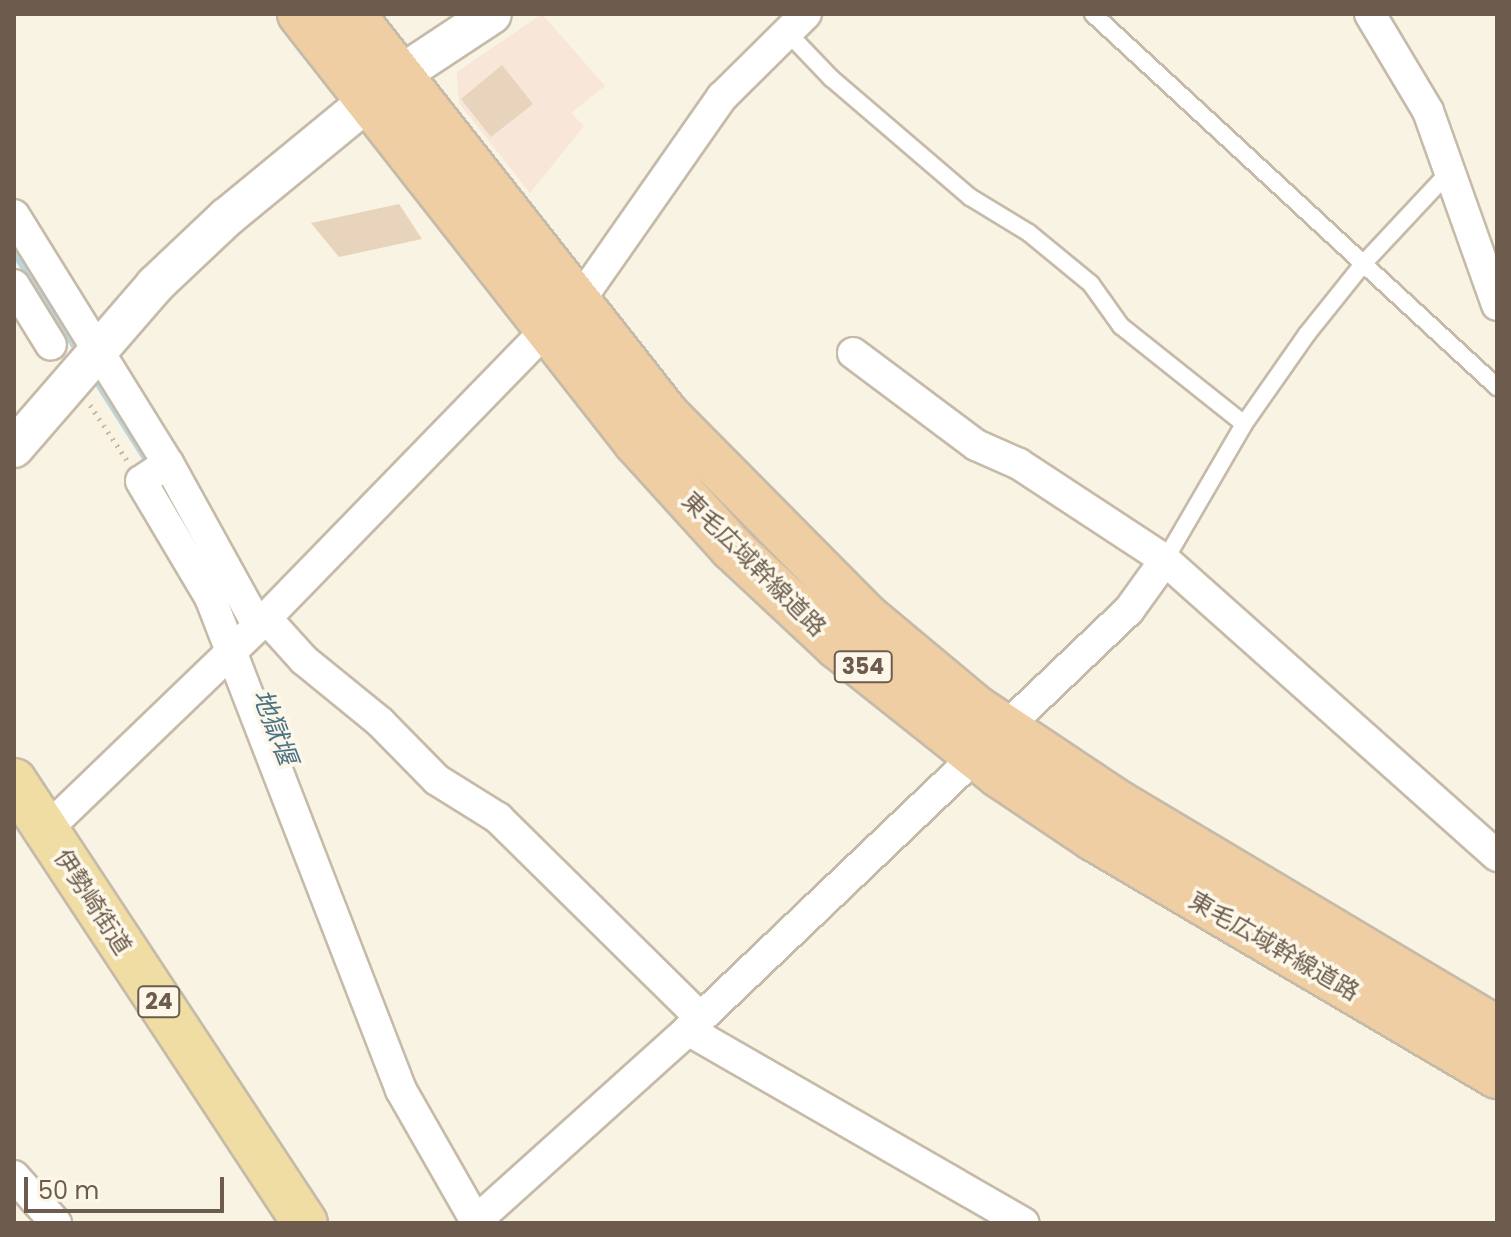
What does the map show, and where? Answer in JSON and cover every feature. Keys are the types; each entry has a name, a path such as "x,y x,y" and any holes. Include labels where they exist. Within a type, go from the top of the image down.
{"highway":[{"name":"東毛広域幹線道路","path":"300,14 383,88 561,317 732,548 837,646 987,740 1206,860 1497,1029"},
{"name":"東毛広域幹線道路","path":"352,14 383,88"},
{"name":"東毛広域幹線道路","path":"987,740 1186,896 1497,1076"}],"main road":[{"name":"伊勢崎街道","path":"14,781 305,1223"}],"street":[{"path":"14,448 71,377 227,217 383,88 492,14"},
{"path":"1370,14 1428,111 1497,305"},
{"path":"46,830 262,622 561,317 722,97 796,23"},
{"path":"14,215 168,463 262,622 380,722 437,780 498,818 694,1024 1023,1223"},
{"path":"14,285 51,345"},
{"path":"853,353 976,445 1019,464 1165,560 1497,856"},
{"path":"168,463 141,481 210,597 401,1090 477,1222 507,1211 694,1024 987,740 1129,610 1165,560"},
{"path":"14,1176 56,1223"}],"lane":[{"path":"1093,14 1497,387"},
{"path":"796,23 831,78 970,197 1029,233 1091,284 1121,326 1244,424"},
{"path":"1165,560 1244,424 1363,264 1449,172"}],"path":[{"path":"71,377 141,481"}],"shaded area":[{"path":"542,14 605,86 571,113 584,126 530,193 459,103 457,72"}],"building":[{"path":"502,65 533,104 491,137 461,99"},
{"path":"399,204 422,239 339,257 311,223"}],"waterway":[{"name":"地獄堰","path":"14,251 81,355"},
{"name":"地獄堰","path":"92,373 151,466"},
{"name":"地獄堰","path":"158,478 189,532"}]}
